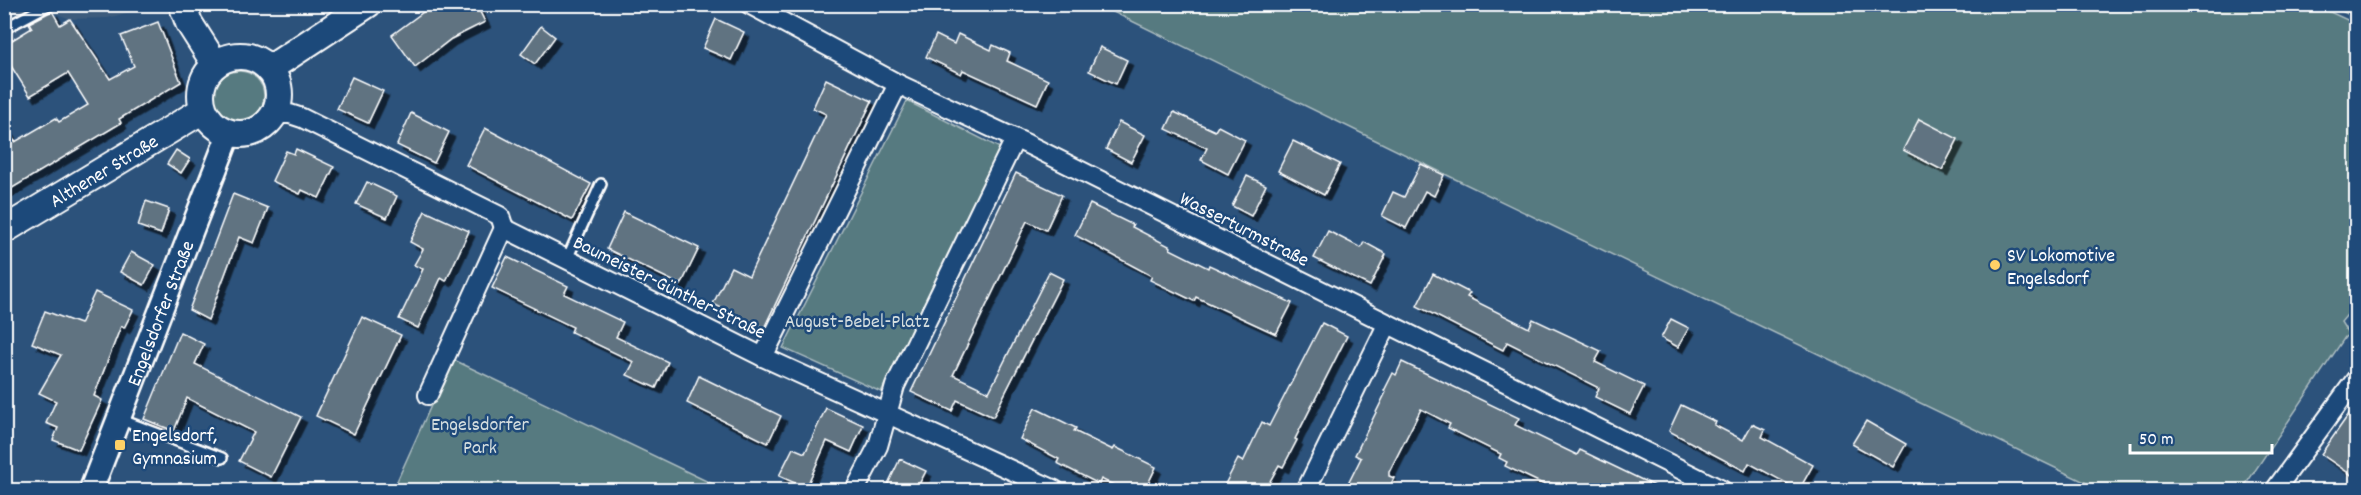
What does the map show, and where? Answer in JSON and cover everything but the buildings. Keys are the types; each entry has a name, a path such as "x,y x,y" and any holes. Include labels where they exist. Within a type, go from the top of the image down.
{"main road":[{"path":"182,4 189,23 215,64"},
{"path":"269,69 368,4"},
{"path":"237,56 260,61 269,69 279,89 279,101 274,114 261,129 251,134 229,134 218,129 209,121 200,98 201,85 206,74 215,64 225,58 237,56"},
{"name":"Althener Straße","path":"4,230 203,110"}],"street":[{"name":"Wasserturmstraße","path":"749,4 898,84 1015,139 1722,490"},
{"path":"763,357 898,84"},
{"name":"Baumeister-Günther-Straße","path":"274,114 290,114 302,118 500,216 504,228 763,357 1055,490"},
{"name":"Engelsdorfer Straße","path":"92,490 229,134"},
{"path":"855,490 878,446 895,386 1015,139"},
{"path":"428,395 504,228"},
{"path":"1306,490 1387,325"},
{"path":"2275,490 2356,379"}],"lane":[{"path":"4,24 7,27 50,4"},
{"path":"567,259 601,184"},
{"path":"119,419 222,458"}],"shaded area":[{"path":"5,5 154,5 108,18 70,19 55,13 5,45"}],"green space":[{"name":"SV Lokomotive Engelsdorf","path":"1099,5 2315,5 2356,24 2356,310 2351,310 2341,322 2349,335 2345,337 2242,490 2101,490"},
{"path":"2329,5 2356,5 2356,18"},
{"path":"234,71 244,71 257,78 264,91 264,101 257,114 244,121 234,121 225,117 218,110 214,101 214,91 218,82 225,75"},
{"name":"August-Bebel-Platz","path":"907,101 1000,148 881,392 783,348"},
{"name":"Engelsdorfer Park","path":"452,359 698,477 725,490 393,490"},
{"path":"1453,483 1469,490 1434,490 1444,484"}],"place":[{"name":"SV Lokomotive Engelsdorf","path":"1995,265"},
{"name":"Engelsdorf, Gymnasium","path":"120,445"}]}
